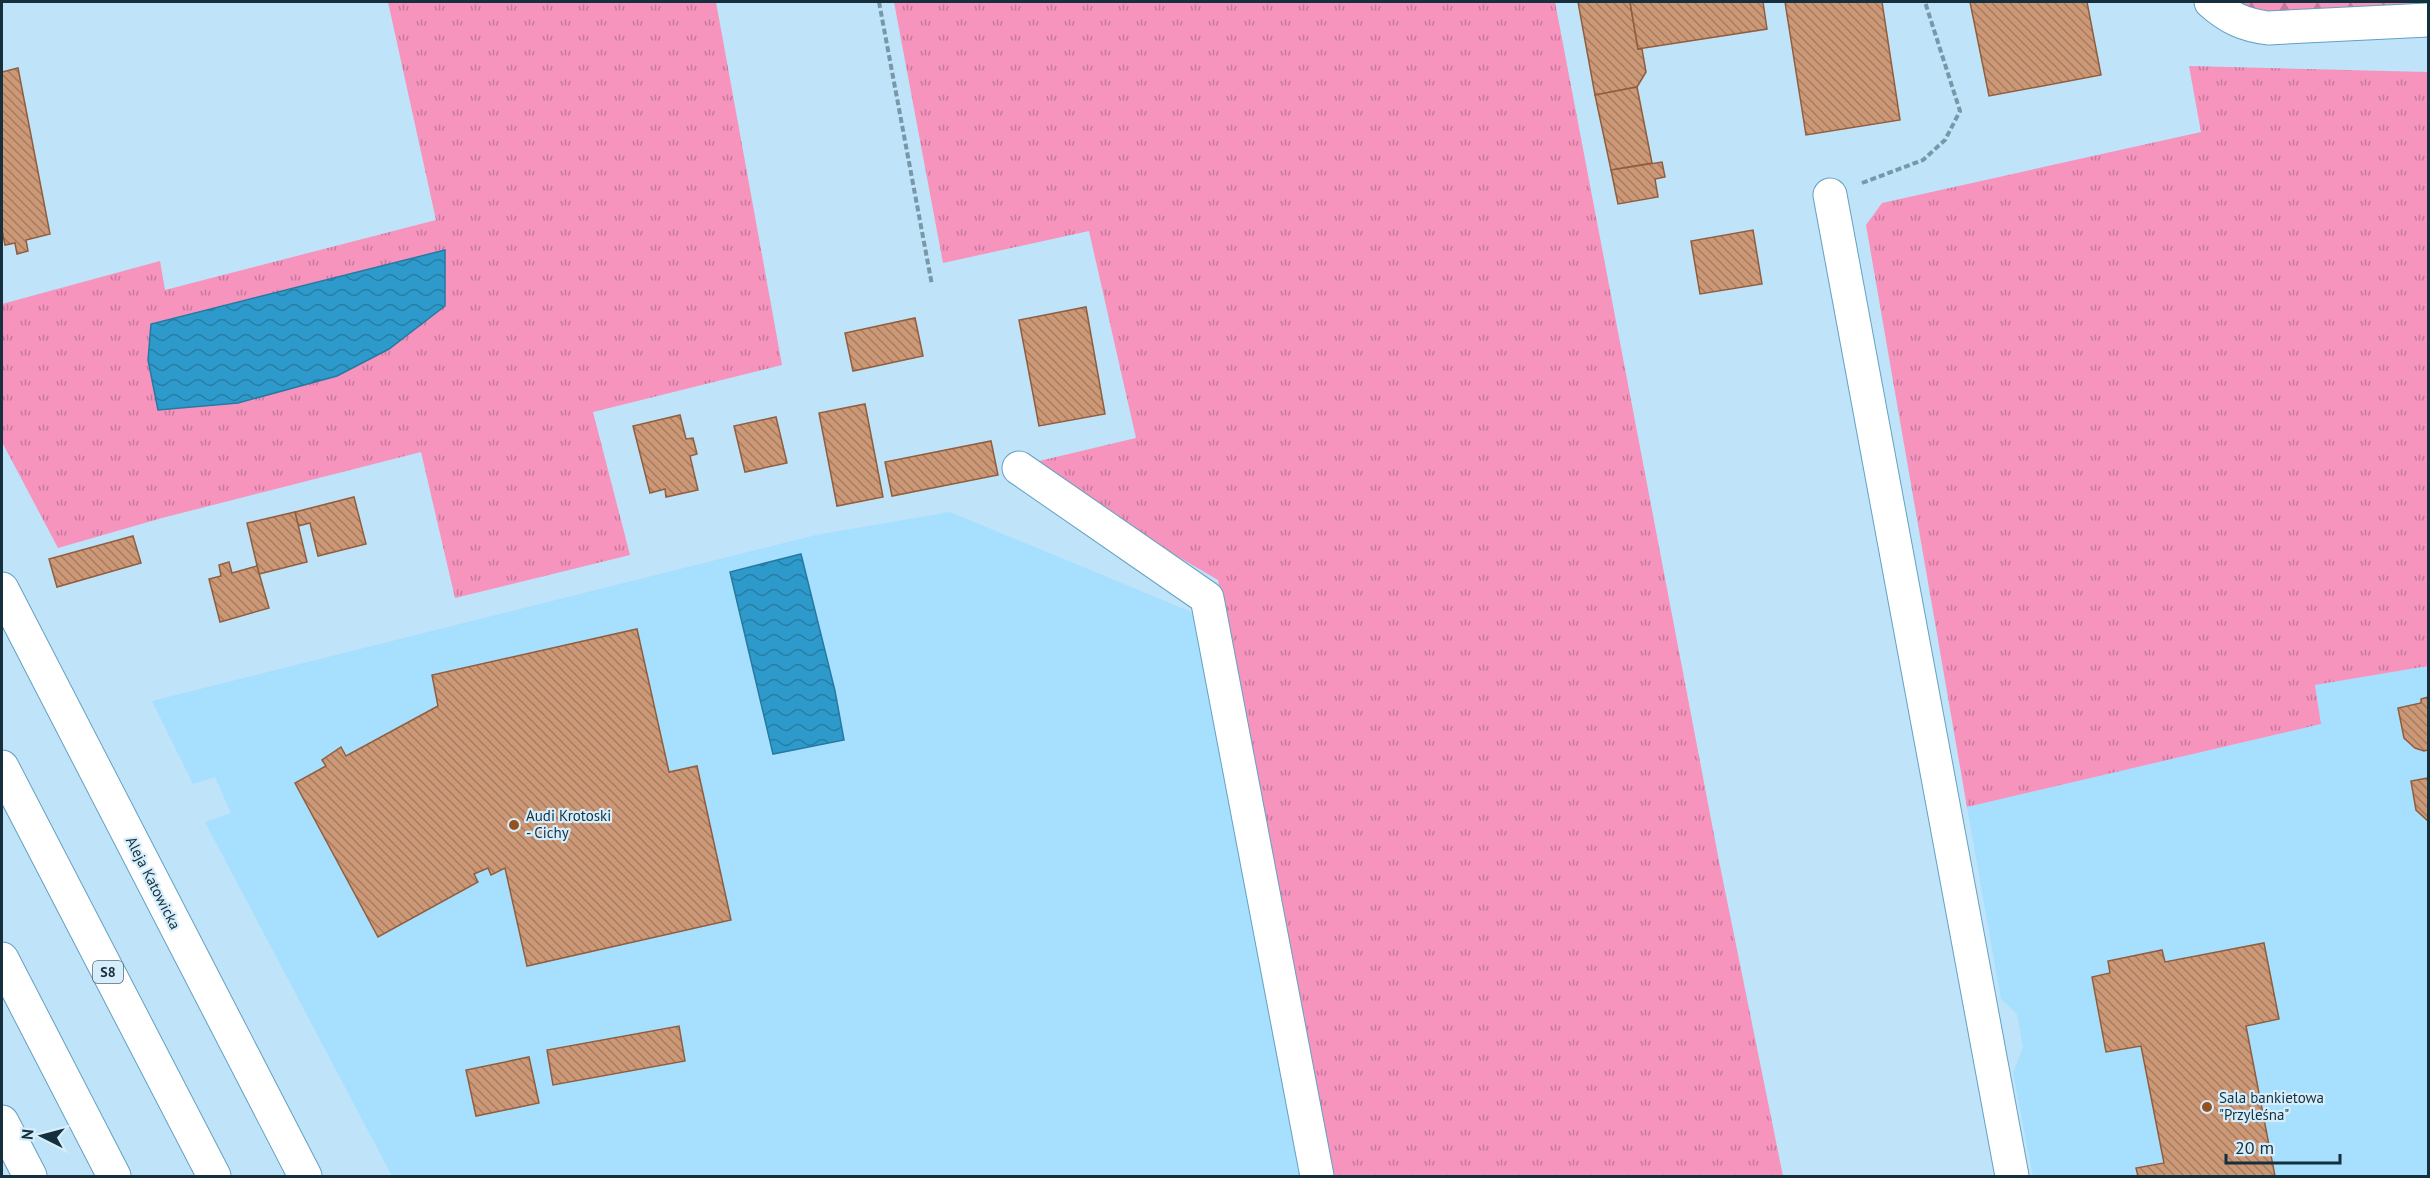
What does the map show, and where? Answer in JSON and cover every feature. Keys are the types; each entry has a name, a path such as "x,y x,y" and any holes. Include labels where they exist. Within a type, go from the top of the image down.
{"main road":[{"path":"2211,2 2227,16 2246,25 2268,28 2428,20"},
{"path":"1830,195 2012,1176"},
{"path":"1019,468 1207,598 1317,1176"},
{"name":"Aleja Katowicka","path":"2,589 305,1176"},
{"name":"S8","path":"2,767 214,1176"},
{"path":"2,959 114,1176"},
{"path":"2,1122 30,1176"}],"path":[{"path":"879,2 932,285"},
{"path":"1830,195 1923,160 1945,140 1960,111 1924,2"}],"shaded area":[{"path":"950,512 1194,613 1303,1176 392,1176 205,822 231,813 215,777 193,784 152,701 816,535"},
{"path":"2428,666 2428,1176 2033,1176 2013,1073 2023,1047 2017,1014 2001,999 1967,807 2321,724 2315,685"}],"green space":[{"path":"388,2 716,2 782,365 593,412 630,555 455,598 421,452 162,518 58,548 2,442 2,304 160,261 165,290 436,220"},
{"path":"894,2 1555,2 1719,861 1783,1176 1334,1176 1218,580 1057,486 1039,461 1136,438 1089,231 943,263"},
{"path":"2233,2 2428,2 2428,13 2265,16"},
{"path":"2189,66 2428,72 2428,666 2315,685 2321,724 1967,807 1866,225 1882,203 2201,132"}],"water":[{"path":"445,250 445,306 389,349 337,376 238,403 158,410 148,360 151,324"},
{"path":"801,554 835,691 844,740 773,754 730,572"}],"building":[{"path":"1578,2 1630,2 1638,49 1642,49 1646,72 1637,87 1595,95"},
{"path":"1630,2 1763,2 1767,29 1638,49"},
{"path":"1785,2 1882,2 1900,120 1806,135"},
{"path":"1970,2 2087,2 2101,75 1989,96"},
{"path":"18,68 50,234 26,240 28,251 17,254 15,243 5,245 2,230 2,72"},
{"path":"1637,87 1652,163 1611,170 1595,95"},
{"path":"1662,162 1665,177 1655,179 1658,197 1618,204 1611,170"},
{"path":"1753,230 1762,284 1700,294 1691,241"},
{"path":"1086,307 1105,414 1039,426 1019,320"},
{"path":"915,318 923,356 853,371 845,333"},
{"path":"865,404 883,497 837,506 819,413"},
{"path":"680,415 686,439 693,438 697,454 690,456 698,490 666,497 665,489 650,493 633,426"},
{"path":"776,417 787,463 745,472 734,426"},
{"path":"991,441 998,475 892,496 885,462"},
{"path":"354,497 366,544 318,556 310,523 298,526 295,512"},
{"path":"295,512 307,562 259,574 247,523"},
{"path":"133,536 141,563 57,587 49,559"},
{"path":"229,562 232,573 257,566 269,608 220,622 209,579 221,576 219,565"},
{"name":"Audi Krotoski - Cichy","path":"637,629 669,772 697,766 731,920 527,966 505,868 491,875 488,868 474,874 478,882 378,937 295,783 326,766 322,760 341,747 346,756 438,706 432,675"},
{"path":"2428,697 2428,750 2424,751 2415,748 2404,738 2398,708 2421,703 2421,699"},
{"path":"2428,778 2428,821 2416,810 2411,781"},
{"name":"Sala bankietowa \"Przyleśna\"","path":"2264,943 2279,1019 2246,1026 2275,1176 2138,1176 2136,1168 2164,1163 2141,1046 2106,1052 2092,977 2110,973 2108,961 2162,950 2165,962"},
{"path":"679,1026 685,1061 553,1085 547,1050"},
{"path":"529,1057 539,1103 476,1116 466,1070"}],"place":[{"name":"Audi Krotoski - Cichy","path":"514,825"},
{"name":"Sala bankietowa \"Przyleśna\"","path":"2207,1107"}]}
